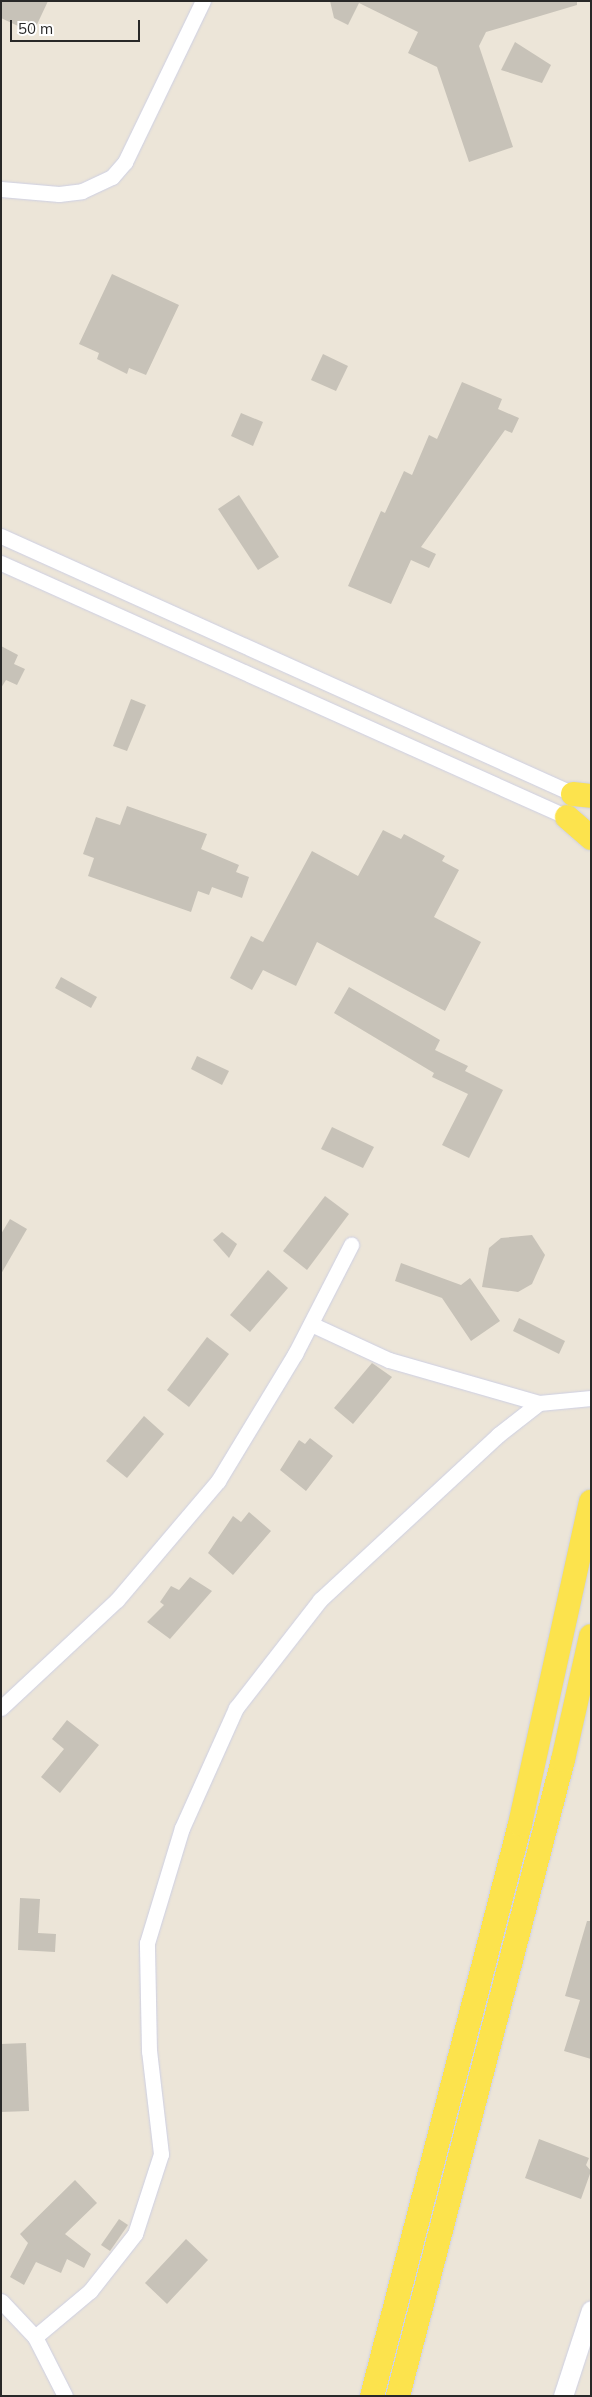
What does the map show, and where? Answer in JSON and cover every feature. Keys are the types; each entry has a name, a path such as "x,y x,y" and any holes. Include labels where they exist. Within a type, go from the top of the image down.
{"main road":[{"path":"567,817 591,838"},
{"path":"372,2396 520,1824 591,1502"},
{"path":"398,2396 563,1760 591,1636"}],"street":[{"path":"1,190 59,194 82,191 112,177 125,162 203,1"},
{"path":"1,536 585,797"},
{"path":"1,563 591,828"},
{"path":"1,1708 117,1600 218,1481 310,1324 351,1245"},
{"path":"310,1324 389,1360 539,1403 591,1398"},
{"path":"35,2337 90,2291 135,2234 158,2163 147,1944 182,1828 236,1708 320,1600 370,1548 539,1403"},
{"path":"1,2301 35,2337 65,2396"},
{"path":"562,2396 591,2310"}],"building":[{"path":"1,1 48,1 33,33 1,18"},
{"path":"330,1 577,1 577,5 486,32 479,46 513,147 469,162 437,67 408,53 418,32 359,3 348,25 334,18"},
{"path":"515,42 551,65 542,83 501,70"},
{"path":"112,274 179,305 146,375 129,368 127,374 97,359 99,353 79,344"},
{"path":"323,354 348,366 336,391 311,380"},
{"path":"462,382 502,399 498,409 519,418 512,433 505,430 421,547 436,554 429,568 411,560 391,604 348,586 381,511 385,513 404,471 412,475 429,435 437,439"},
{"path":"241,413 263,422 253,446 231,436"},
{"path":"239,495 279,557 258,570 218,509"},
{"path":"1,646 18,655 14,664 25,669 17,685 6,680 1,688"},
{"path":"131,699 146,705 127,751 113,746"},
{"path":"127,806 207,834 201,849 239,865 236,872 249,877 242,898 212,887 209,895 198,891 191,912 88,876 94,858 83,854 96,817 120,825"},
{"path":"383,830 401,839 404,834 445,856 442,861 459,870 434,917 481,942 445,1011 317,942 296,986 263,970 252,990 230,978 251,936 263,942 312,851 358,876"},
{"path":"61,977 97,997 91,1008 55,988"},
{"path":"349,987 440,1040 435,1050 468,1066 465,1071 503,1090 469,1158 442,1145 468,1094 432,1077 434,1073 334,1013"},
{"path":"197,1056 229,1071 222,1085 191,1069"},
{"path":"332,1127 374,1147 363,1168 321,1149"},
{"path":"325,1196 349,1214 307,1270 283,1251"},
{"path":"10,1219 27,1229 1,1274 1,1234"},
{"path":"222,1232 237,1244 229,1258 213,1240"},
{"path":"532,1235 545,1255 532,1284 518,1292 482,1287 489,1248 501,1238"},
{"path":"401,1263 461,1285 470,1278 500,1321 471,1341 442,1298 395,1281"},
{"path":"268,1270 288,1288 250,1332 230,1315"},
{"path":"519,1318 565,1341 559,1354 513,1331"},
{"path":"207,1337 229,1354 189,1407 167,1390"},
{"path":"372,1363 392,1377 353,1424 334,1408"},
{"path":"144,1416 164,1434 127,1478 106,1461"},
{"path":"310,1438 333,1456 306,1491 280,1470 299,1440 305,1444"},
{"path":"249,1512 271,1531 233,1575 208,1553 233,1516 241,1522"},
{"path":"190,1577 212,1591 170,1639 147,1622 164,1605 160,1602 171,1586 179,1590"},
{"path":"67,1720 99,1745 60,1793 41,1777 64,1749 52,1739"},
{"path":"20,1898 40,1899 38,1933 56,1934 55,1952 18,1950"},
{"path":"587,1921 591,1921 591,2059 564,2051 580,2000 565,1996"},
{"path":"26,2043 29,2111 1,2112 1,2044"},
{"path":"539,2139 589,2158 586,2165 591,2171 581,2199 525,2178"},
{"path":"75,2180 97,2203 65,2234 91,2254 84,2268 67,2259 61,2273 36,2262 24,2285 10,2277 28,2243 20,2234"},
{"path":"119,2219 128,2225 110,2251 101,2245"},
{"path":"186,2239 208,2260 167,2304 145,2283"}]}
